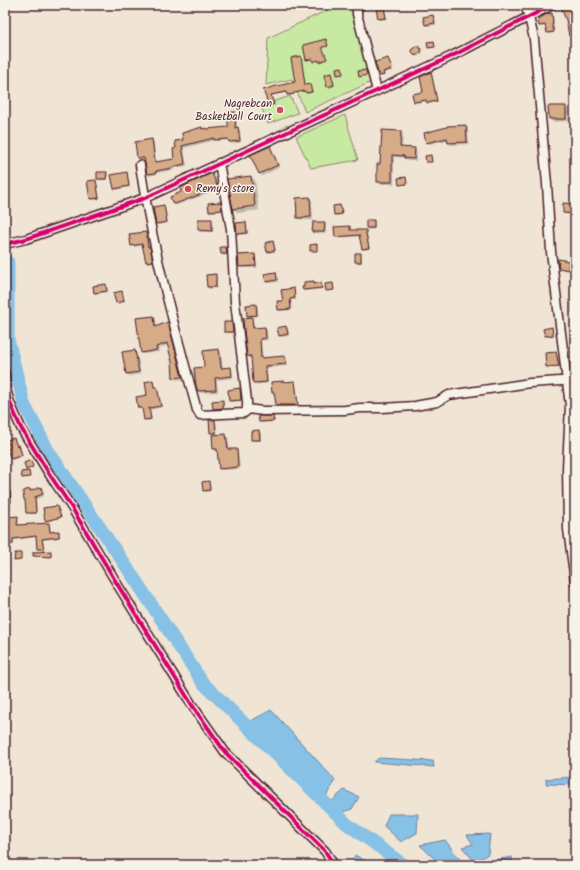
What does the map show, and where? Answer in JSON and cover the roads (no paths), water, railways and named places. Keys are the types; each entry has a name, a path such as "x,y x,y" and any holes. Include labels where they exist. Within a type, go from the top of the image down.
{"street":[{"path":"361,5 357,7 357,14 377,91"},
{"path":"525,5 534,39 547,184 550,252 571,380 567,468 568,529 575,582"},
{"path":"5,244 26,239 145,198 200,174 219,163 450,57 552,5"},
{"path":"219,163 231,229 235,302 247,410"},
{"path":"140,165 145,198 162,275 198,414 200,415 244,413 247,410 263,412 345,410 415,406 437,402 449,395 462,392 530,383 571,380"},
{"path":"5,374 6,389 10,403 21,428 72,508 192,705 224,752 325,851 334,865"}],"water":[{"path":"271,710 335,780 325,798 249,722"},
{"path":"379,758 433,761 434,767 374,762"},
{"path":"574,777 575,785 546,784 546,779"},
{"path":"344,790 359,797 352,809 343,812 330,803"},
{"path":"389,814 418,814 417,833 401,842 384,826"},
{"path":"490,834 488,854 475,862 462,847 473,844 467,835"},
{"path":"445,840 464,865 441,865 420,845"},
{"path":"355,855 372,865 351,865"},
{"path":"512,857 512,865 496,865 494,860"}],"waterway":[{"path":"8,262 8,339 24,404 49,452 203,683 347,824 404,865"}],"place":[{"name":"Nagrebcan Basketball Court","path":"280,110"},
{"name":"Remy's store","path":"188,189"}]}
